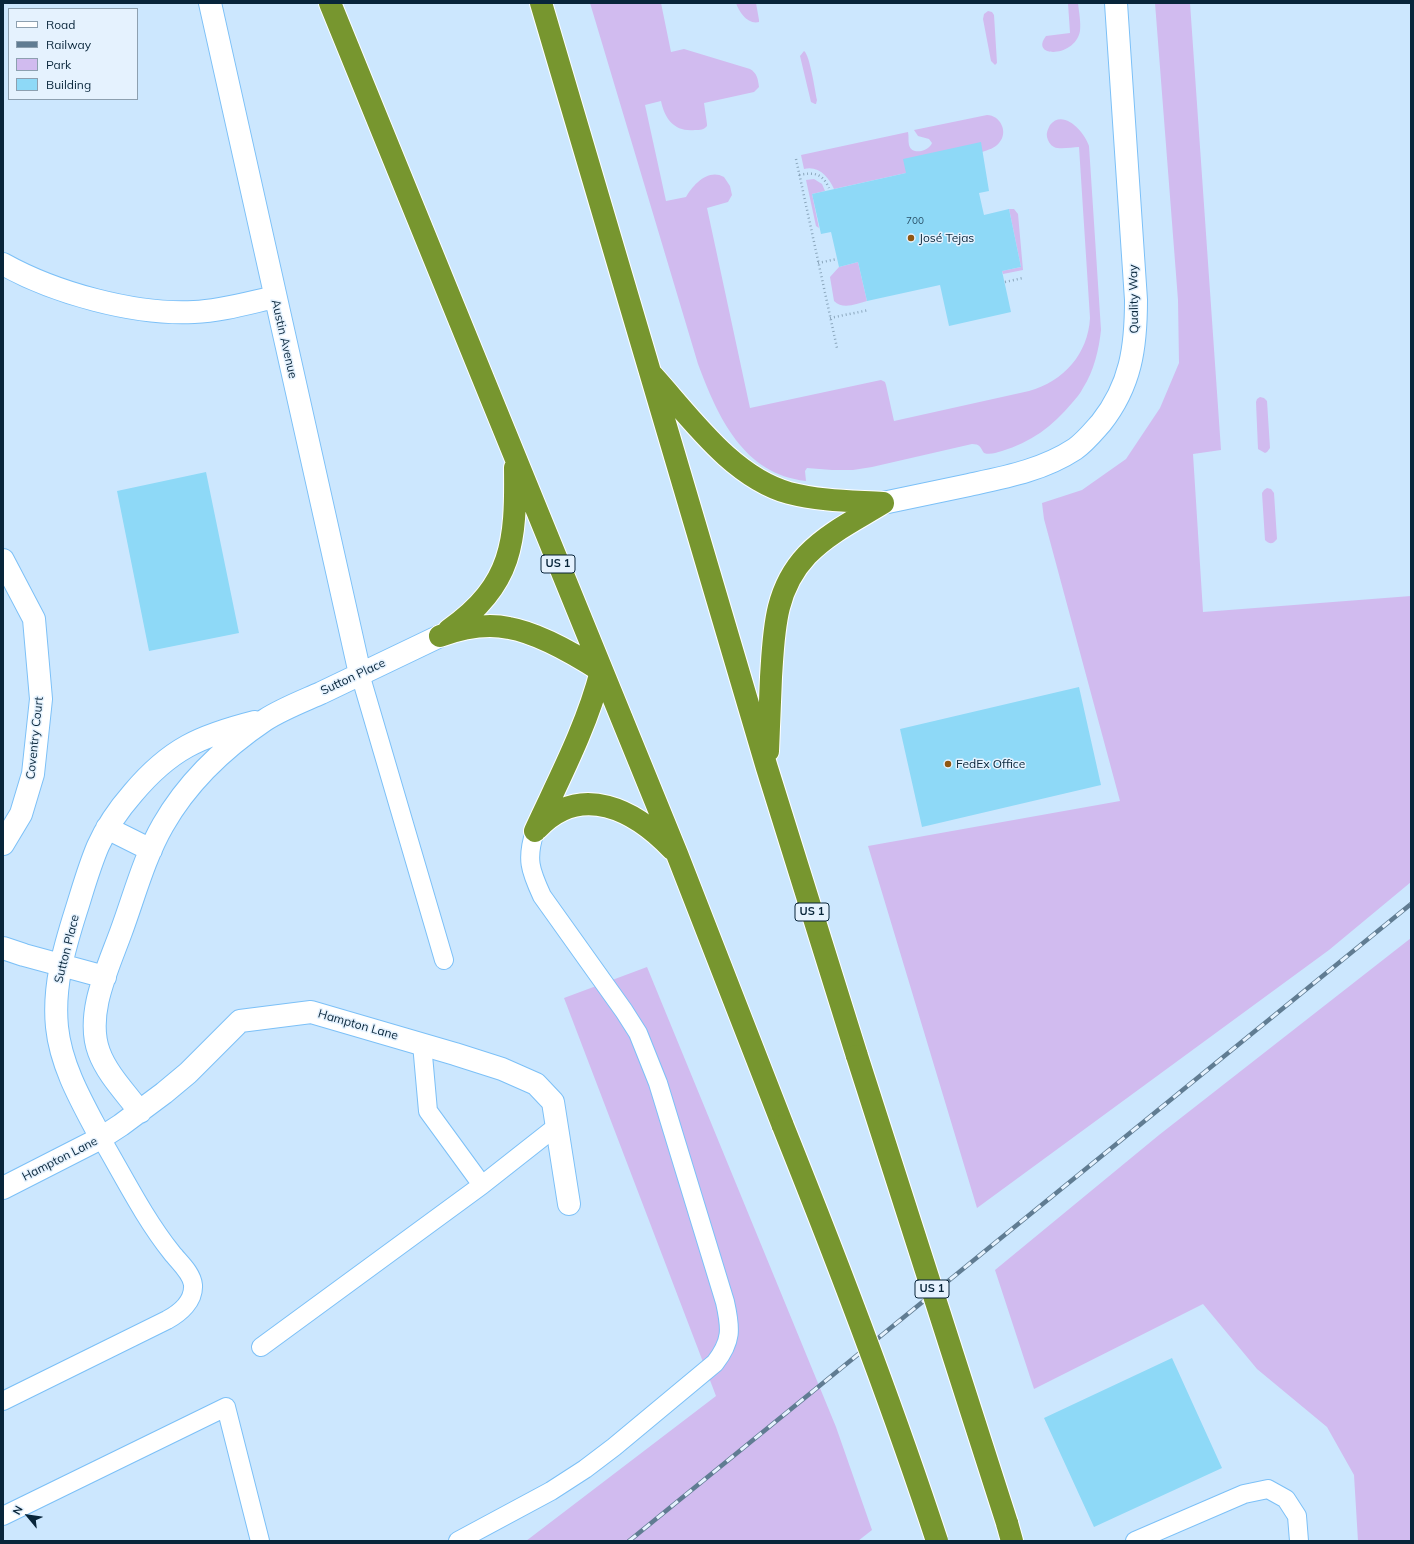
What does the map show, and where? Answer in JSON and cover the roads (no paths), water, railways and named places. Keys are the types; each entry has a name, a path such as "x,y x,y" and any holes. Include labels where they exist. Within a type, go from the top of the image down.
{"highway":[{"name":"US 1","path":"330,3 601,671 677,854 826,1234 912,1466 937,1541"},
{"name":"US 1","path":"541,3 767,768 1009,1532"},
{"path":"649,372 711,441 731,460 768,485 788,493 809,497 883,503"},
{"path":"440,636 463,620 478,607 491,592 501,576 508,558 513,535 515,510 515,457"},
{"path":"767,768 774,626 779,604 786,586 796,569 808,554 836,531 883,503"},
{"path":"440,636 455,631 482,626 511,628 553,644 578,656 601,671 597,688 583,725 536,831"},
{"path":"536,831 545,820 568,807 582,804 596,804 615,809 630,816 661,838 677,854"}],"street":[{"name":"Austin Avenue","path":"210,3 360,674"},
{"name":"Quality Way","path":"883,503 1015,475 1058,459 1077,448 1092,434 1116,401 1125,382 1134,342 1136,300 1116,3"},
{"path":"3,264 39,281 95,300 144,310 194,312 218,309 275,297"},
{"name":"Coventry Court","path":"3,560 34,619 41,698 33,774 21,814 3,844"},
{"name":"Sutton Place","path":"140,1112 99,1054 95,1041 94,1026 99,996 151,850 162,826 173,808 200,774 232,744 266,719 440,636"},
{"name":"Sutton Place","path":"101,1138 68,1071 62,1052 57,1027 56,1004 57,983 61,965 91,862 107,828 118,810 158,765 174,753 222,730 266,719"},
{"path":"107,828 151,850"},
{"path":"3,948 24,956 106,977"},
{"name":"Hampton Lane","path":"3,1188 101,1138 140,1112 188,1073 240,1021 311,1012 502,1069 536,1084 553,1102 569,1204"}],"lane":[{"path":"360,674 444,960"},
{"path":"458,1541 551,1490 585,1469 614,1447 715,1363 724,1351 729,1336 729,1321 725,1302 658,1083 649,1059 638,1033 624,1011 542,896 530,865 530,854 536,831"},
{"path":"422,1044 428,1111 482,1185"},
{"path":"261,1347 482,1185 557,1126"},
{"path":"3,1401 179,1314 186,1306 191,1296 193,1287 191,1277 158,1235 101,1138"},
{"path":"3,1516 226,1407 260,1541"},
{"path":"1135,1541 1244,1494 1268,1488 1286,1499 1297,1516 1299,1541"}],"railway":[{"path":"629,1541 1411,904"}],"place":[{"name":"José Tejas","path":"911,238"},
{"name":"FedEx Office","path":"948,764"}]}
